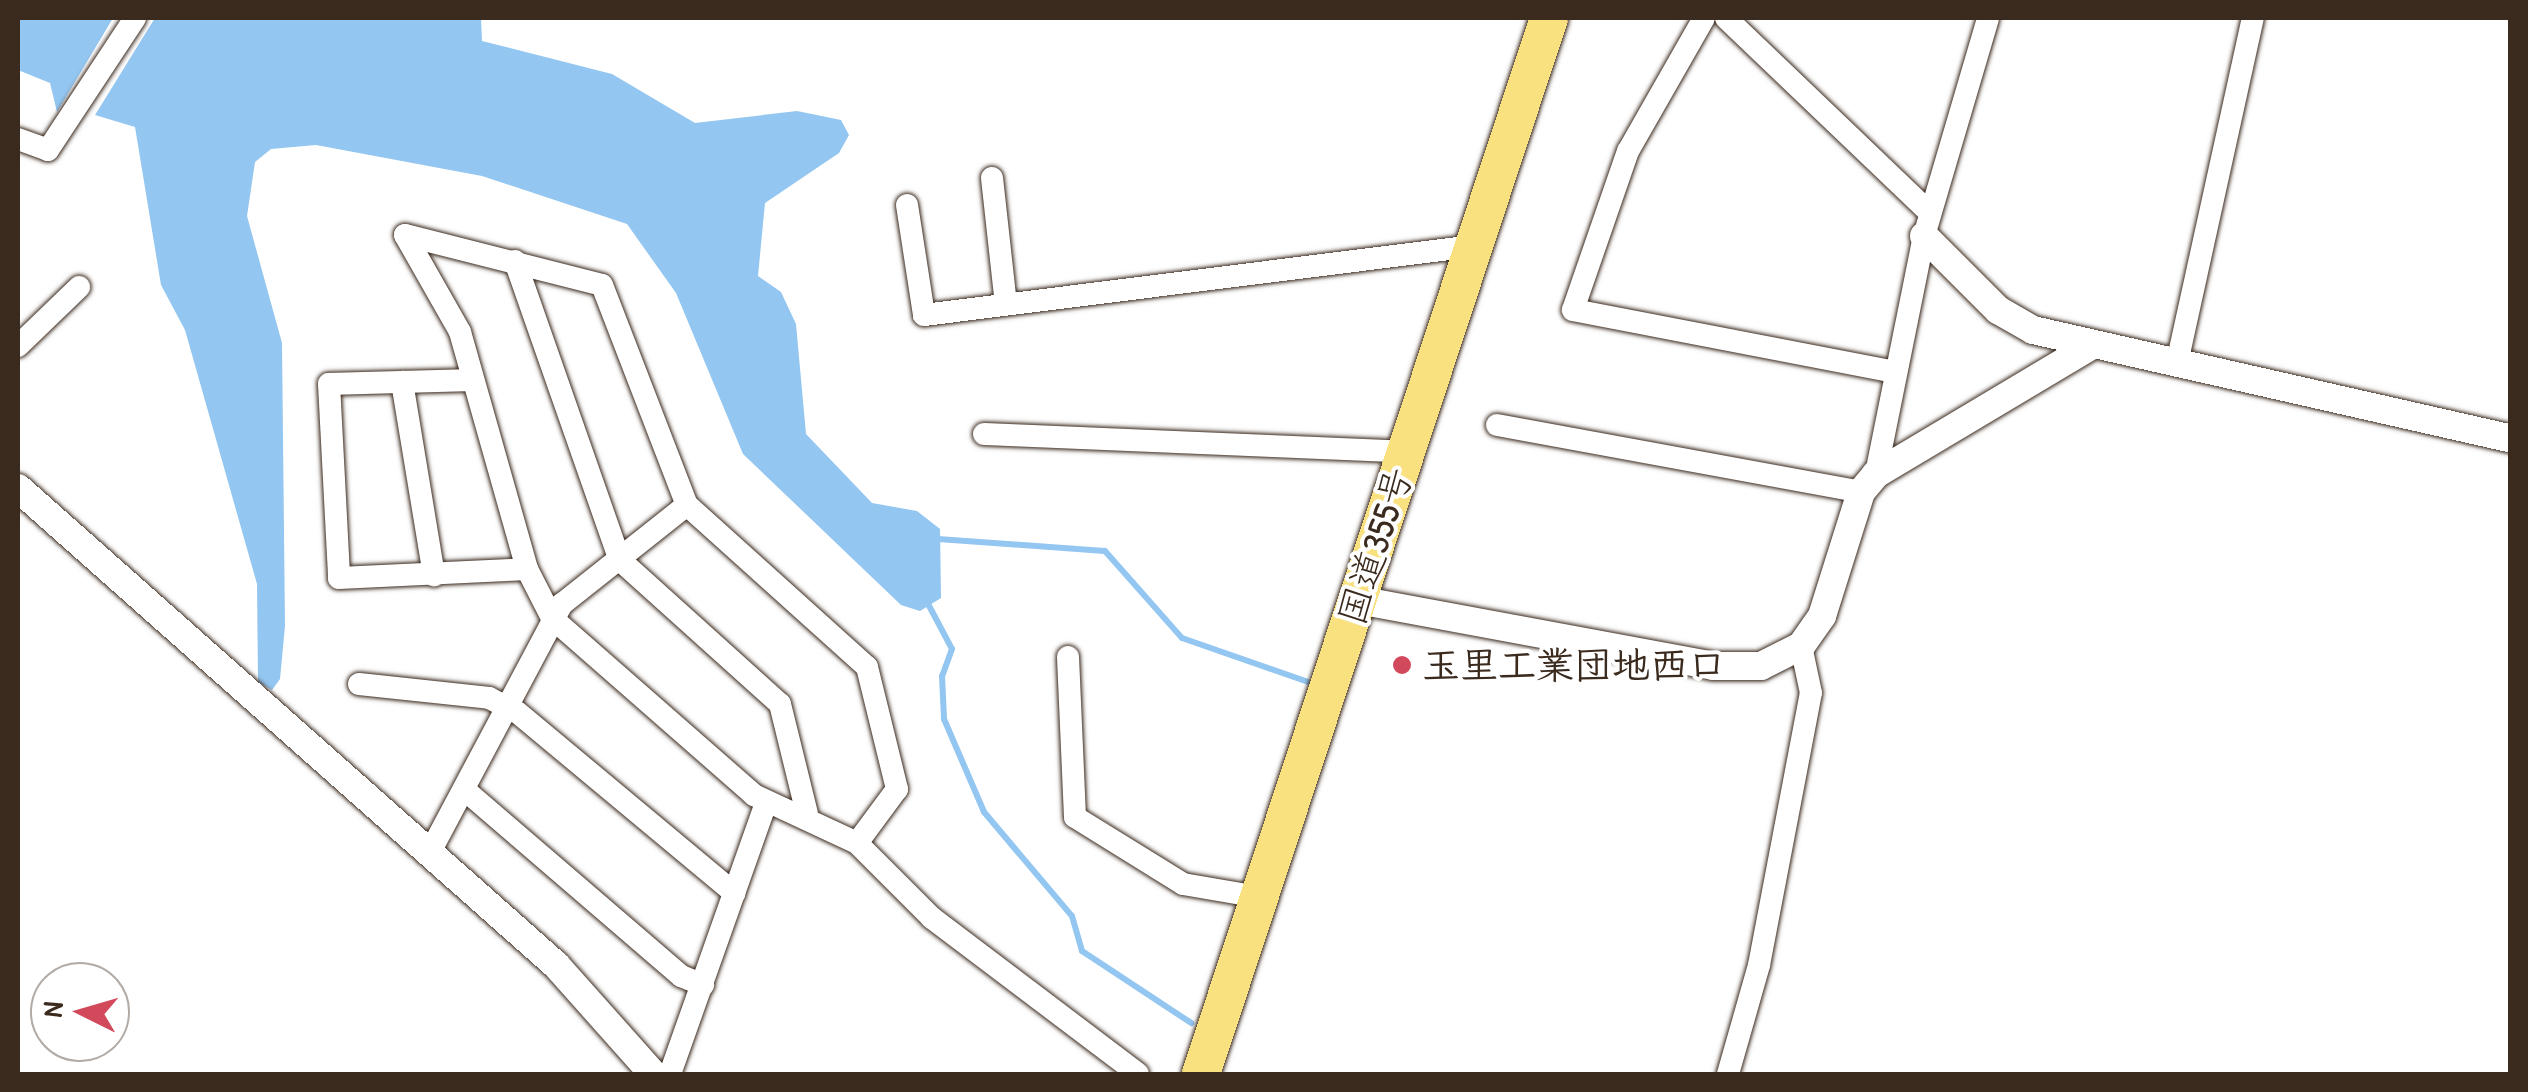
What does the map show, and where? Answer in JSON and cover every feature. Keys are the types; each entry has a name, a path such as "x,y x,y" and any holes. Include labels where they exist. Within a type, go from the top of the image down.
{"highway":[{"name":"国道355号","path":"1200,1074 1549,18"}],"street":[{"path":"18,140 48,150 135,18"},
{"path":"1704,18 1628,151 1574,310 1894,372"},
{"path":"1726,18 1927,224 2013,320 2092,345 2510,438"},
{"path":"1358,600 1713,666 1761,666 1800,646 1822,616 1869,483 1927,224 1988,18"},
{"path":"2177,364 2252,18"},
{"path":"992,178 1006,304"},
{"path":"906,205 920,313 1474,246"},
{"path":"857,843 898,789 865,664 687,505 602,285 404,235 460,332 527,569 552,618 766,803 807,814 857,843 932,918 1138,1074"},
{"path":"514,261 620,560 780,704 807,814"},
{"path":"18,346 79,286"},
{"path":"1497,425 1869,483 2092,345"},
{"path":"472,380 329,384 339,578 527,569"},
{"path":"402,382 434,575"},
{"path":"984,434 1406,452"},
{"path":"18,488 556,964 653,1074"},
{"path":"430,852 466,791 552,618 687,505"},
{"path":"1728,1074 1760,965 1811,694 1800,646"},
{"path":"1068,658 1075,817 1187,886 1260,897"},
{"path":"359,684 507,707 734,893"},
{"path":"466,791 681,976 703,984"},
{"path":"670,1074 766,803"}],"water":[{"path":"18,18 113,18 57,112 50,83 18,70"},
{"path":"155,18 481,18 482,41 612,74 695,123 797,111 841,120 849,135 839,153 765,203 758,276 781,292 796,324 806,434 872,503 917,511 940,529 941,598 920,611 901,605 743,454 676,293 627,224 482,176 316,145 271,149 255,162 247,216 282,343 285,626 280,679 272,690 258,682 257,584 185,330 161,285 135,127 95,115"}],"waterway":[{"path":"938,539 1105,551 1182,638 1308,682"},
{"path":"926,600 952,649 942,676 944,719 984,812 1072,916 1082,951 1191,1023"}],"place":[{"name":"玉里工業団地西口","path":"1402,665"}]}
